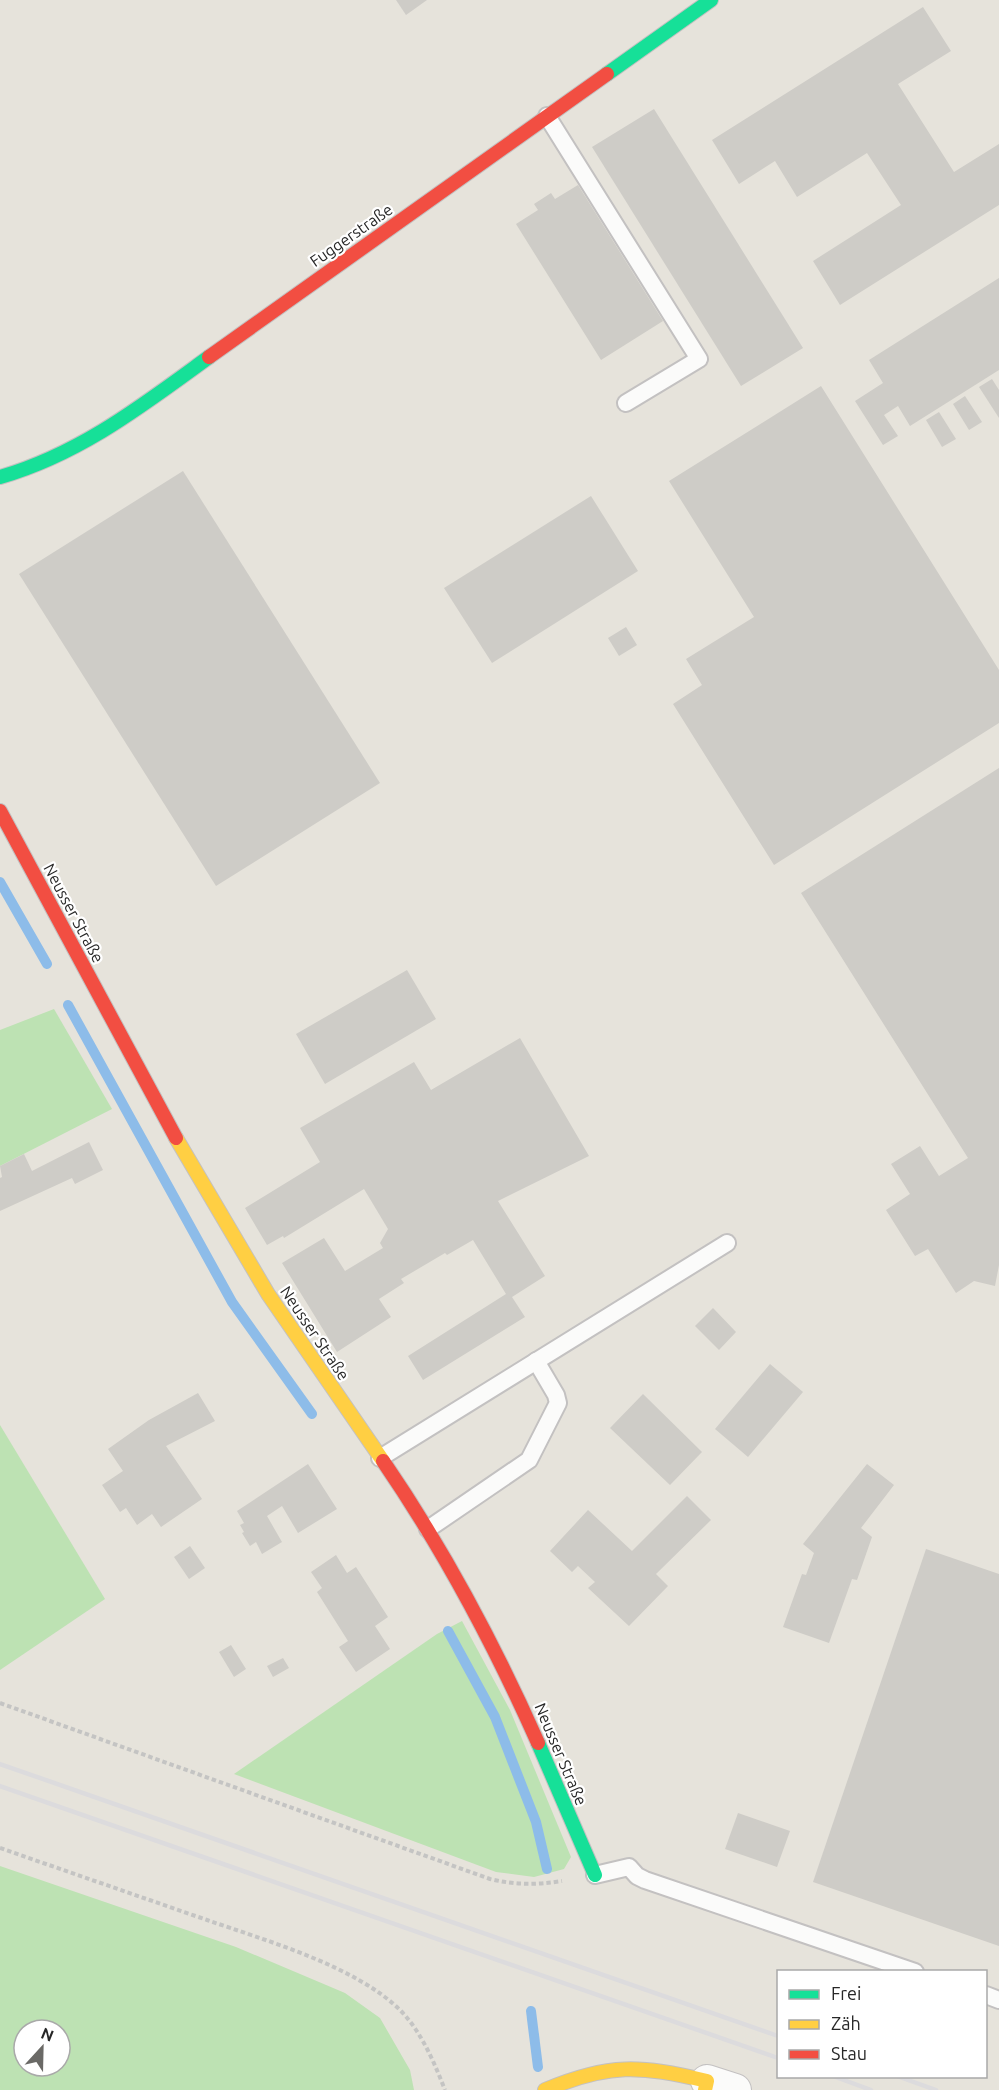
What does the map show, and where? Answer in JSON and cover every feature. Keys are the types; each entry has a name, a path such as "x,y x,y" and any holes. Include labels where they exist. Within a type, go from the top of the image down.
{"street":[{"name":"Fuggerstraße","path":"0,477 21,472 67,454 116,424 711,0"},
{"name":"Neusser Straße","path":"0,811 146,1082 224,1221 307,1353 428,1529 492,1642 595,1875"},
{"path":"545,2090 585,2074 627,2068 676,2074 716,2087"}],"lane":[{"path":"547,116 699,359 626,403"},
{"path":"380,1458 727,1243"},
{"path":"428,1529 529,1460 558,1403 556,1395 536,1361"},
{"path":"595,1875 629,1867 645,1880 912,1970"}],"path":[{"path":"0,1703 490,1879 510,1884 531,1885 595,1875"},
{"path":"0,1848 288,1948 353,1977 371,1987 401,2012 428,2050 445,2090"}],"green space":[{"path":"54,1009 112,1109 0,1166 0,1030"},
{"path":"0,1425 105,1599 0,1670"},
{"path":"462,1621 510,1710 571,1857 564,1869 534,1877 496,1872 234,1774 437,1634"},
{"path":"0,1866 236,1947 345,1993 380,2018 410,2070 414,2090 0,2090"}],"building":[{"path":"396,0 427,0 406,15"},
{"path":"923,7 951,51 898,84 954,172 999,144 999,205 840,305 813,261 901,205 867,153 797,197 775,161 739,184 712,140"},
{"path":"654,109 803,348 741,386 592,147"},
{"path":"578,185 663,321 601,360 516,224 538,210 534,204 551,193 555,199"},
{"path":"999,278 999,370 910,426 898,406 884,415 898,436 883,445 855,401 883,383 869,360"},
{"path":"992,379 999,390 999,418 979,387"},
{"path":"821,386 999,670 999,723 774,865 673,704 702,685 686,659 754,617 669,481"},
{"path":"965,396 982,422 969,430 953,404"},
{"path":"939,412 956,439 942,447 926,420"},
{"path":"183,471 380,783 216,886 19,574"},
{"path":"591,496 638,571 492,663 444,588"},
{"path":"626,627 637,645 619,656 608,638"},
{"path":"999,768 999,1265 995,1286 974,1281 956,1293 928,1249 915,1256 886,1210 910,1194 891,1164 920,1146 939,1176 968,1158 801,893"},
{"path":"407,970 436,1019 325,1084 296,1034"},
{"path":"520,1038 589,1156 498,1201 545,1276 512,1297 525,1317 423,1380 408,1356 506,1294 473,1240 447,1255 445,1253 401,1279 404,1283 379,1299 391,1317 337,1352 282,1263 324,1238 345,1271 383,1248 380,1243 388,1229 364,1189 284,1238 283,1236 267,1245 245,1208 320,1162 300,1128 414,1062 431,1090"},
{"path":"89,1142 103,1170 75,1184 72,1178 0,1211 0,1178 2,1177 0,1166 24,1154 32,1171"},
{"path":"713,1308 736,1332 719,1350 695,1326"},
{"path":"770,1364 803,1392 748,1457 715,1429"},
{"path":"198,1393 215,1421 166,1446 202,1499 161,1527 152,1514 137,1525 126,1508 120,1512 102,1485 123,1471 108,1449 149,1420"},
{"path":"643,1394 702,1452 670,1485 610,1428"},
{"path":"308,1464 337,1509 298,1533 282,1506 267,1516 282,1542 262,1554 256,1542 250,1546 242,1533 244,1532 240,1525 244,1523 237,1511"},
{"path":"867,1464 894,1485 861,1528 872,1537 857,1580 852,1579 829,1643 783,1627 802,1574 806,1575 814,1553 803,1544"},
{"path":"687,1496 711,1520 656,1574 668,1586 629,1626 588,1588 595,1582 578,1566 572,1572 550,1551 588,1510 632,1551"},
{"path":"190,1546 205,1568 189,1579 174,1557"},
{"path":"926,1549 999,1574 999,1946 813,1882"},
{"path":"336,1555 347,1573 356,1567 388,1617 375,1626 390,1649 356,1672 339,1647 348,1641 317,1592 322,1588 311,1572"},
{"path":"231,1645 246,1669 234,1677 219,1652"},
{"path":"283,1658 289,1668 273,1677 267,1666"},
{"path":"738,1813 790,1831 777,1867 725,1849"}],"waterway":[{"path":"0,882 47,964"},
{"path":"68,1005 232,1302 312,1414"},
{"path":"448,1631 495,1717 536,1822 547,1869"},
{"path":"531,2011 538,2067"}],"railway":[{"path":"0,1764 777,2036"},
{"path":"0,1786 777,2058"},
{"path":"838,2078 871,2090"},
{"path":"903,2078 936,2090"}],"traffic: fast":[{"path":"607,74 711,0"},
{"path":"0,477 29,467 84,442 135,410 209,357"},
{"path":"538,1743 595,1875"}],"traffic: slow":[{"path":"176,1138 268,1294 383,1461"},
{"path":"545,2090 588,2075 625,2069 662,2072 707,2081 705,2090"}],"traffic: jam":[{"path":"209,357 607,74"},
{"path":"0,811 176,1138"},
{"path":"383,1461 427,1529 467,1598 538,1743"}]}
